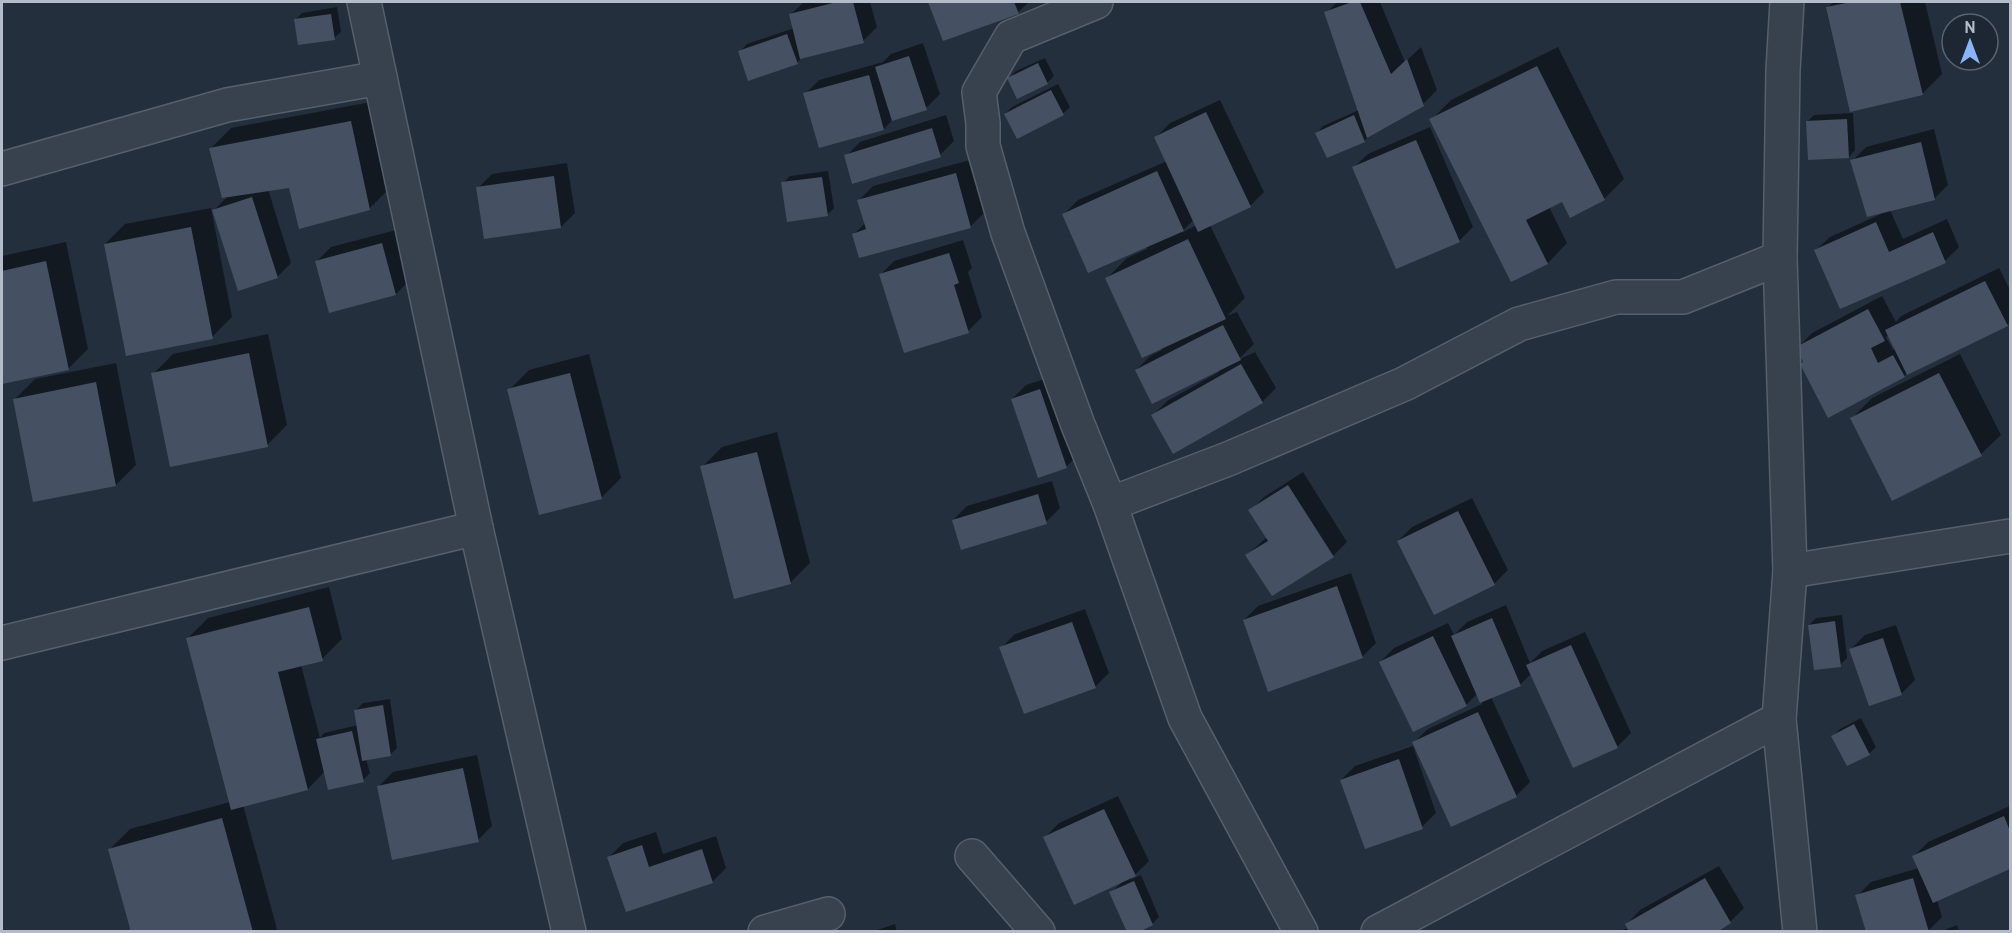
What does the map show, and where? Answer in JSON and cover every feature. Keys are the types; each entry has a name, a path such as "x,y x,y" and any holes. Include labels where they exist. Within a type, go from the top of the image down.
{"street":[{"path":"364,2 476,528 569,932"},
{"path":"1096,2 1011,37 979,92 983,146 1008,233 1074,414 1110,504 1185,718 1301,932"},
{"path":"1787,2 1783,70 1780,258 1790,571 1779,719 1800,932"},
{"path":"2,169 227,105 380,78"},
{"path":"1110,504 1228,459 1404,384 1519,324 1616,297 1683,297 1780,258"},
{"path":"2,643 476,528"},
{"path":"1790,571 2010,536"},
{"path":"1378,932 1779,719"},
{"path":"972,856 1038,932"},
{"path":"765,932 828,914"}],"building":[{"path":"837,2 853,2 864,43 800,59 789,14"},
{"path":"928,2 1014,2 1019,14 943,41"},
{"path":"1352,2 1360,2 1391,74 1407,59 1424,106 1367,138 1324,12"},
{"path":"1851,2 1900,2 1923,95 1850,112 1826,7"},
{"path":"331,14 335,40 298,45 294,19"},
{"path":"787,34 798,64 748,81 738,51"},
{"path":"909,56 927,110 892,121 875,67"},
{"path":"1038,63 1048,84 1017,99 1007,78"},
{"path":"1537,66 1605,200 1570,218 1562,202 1526,220 1548,264 1511,282 1429,119"},
{"path":"869,75 884,130 819,148 803,93"},
{"path":"1051,90 1064,115 1017,139 1004,114"},
{"path":"1206,112 1251,207 1198,232 1154,137"},
{"path":"1354,115 1365,142 1327,158 1315,133"},
{"path":"1847,119 1849,158 1808,160 1806,121"},
{"path":"351,121 370,210 299,229 289,188 222,198 209,148"},
{"path":"932,128 941,157 852,184 844,155"},
{"path":"1416,140 1460,242 1396,269 1352,167"},
{"path":"1921,142 1935,200 1867,217 1850,160"},
{"path":"1157,171 1184,231 1088,273 1062,214"},
{"path":"956,173 971,228 859,258 852,234 866,229 857,200"},
{"path":"554,176 561,228 484,239 476,187"},
{"path":"822,177 828,216 787,222 781,182"},
{"path":"252,197 278,278 238,291 212,210"},
{"path":"1876,222 1889,252 1933,232 1946,263 1840,309 1814,250"},
{"path":"191,227 213,339 126,356 104,244"},
{"path":"1188,239 1226,319 1142,358 1105,278"},
{"path":"382,243 396,295 329,313 315,261"},
{"path":"949,253 959,283 954,285 969,333 904,353 879,274"},
{"path":"46,261 69,370 2,384 2,271"},
{"path":"1985,281 2008,326 1907,375 1885,330"},
{"path":"1868,309 1885,341 1871,348 1878,363 1893,355 1905,377 1828,418 1800,364 1803,362 1796,347"},
{"path":"1223,325 1241,360 1152,404 1135,370"},
{"path":"249,353 268,447 170,467 151,373"},
{"path":"1241,364 1263,403 1173,454 1151,415"},
{"path":"570,373 602,499 539,515 507,389"},
{"path":"1939,373 1982,456 1892,501 1850,418"},
{"path":"96,382 116,486 33,502 13,399"},
{"path":"1040,389 1067,468 1038,478 1011,399"},
{"path":"757,452 791,584 734,599 700,466"},
{"path":"1288,485 1334,557 1272,596 1245,555 1268,541 1248,510"},
{"path":"1038,494 1047,524 961,550 952,520"},
{"path":"1458,511 1495,585 1434,615 1397,541"},
{"path":"1337,586 1363,658 1268,692 1243,620"},
{"path":"309,607 323,661 278,672 308,790 231,810 186,638"},
{"path":"1492,618 1521,686 1480,703 1451,636"},
{"path":"1835,621 1841,667 1814,670 1808,625"},
{"path":"1072,622 1096,688 1024,714 999,647"},
{"path":"1433,636 1467,706 1413,732 1379,662"},
{"path":"1883,638 1902,695 1869,706 1849,649"},
{"path":"1571,645 1618,748 1573,768 1526,665"},
{"path":"383,705 391,756 362,761 354,710"},
{"path":"1478,712 1517,797 1451,827 1412,742"},
{"path":"1854,724 1870,755 1847,766 1831,736"},
{"path":"352,731 364,782 328,790 316,739"},
{"path":"1399,759 1423,829 1365,849 1340,780"},
{"path":"463,768 479,842 392,860 377,786"},
{"path":"1104,809 1136,876 1074,905 1043,837"},
{"path":"2004,816 2010,831 2010,869 1933,903 1912,856"},
{"path":"222,818 253,932 131,932 108,849"},
{"path":"642,845 649,867 702,849 713,883 626,912 607,857"},
{"path":"1705,878 1731,923 1717,932 1629,932 1625,924"},
{"path":"1913,878 1929,932 1866,932 1855,895"},
{"path":"1134,881 1153,925 1139,932 1127,932 1109,892"}]}
